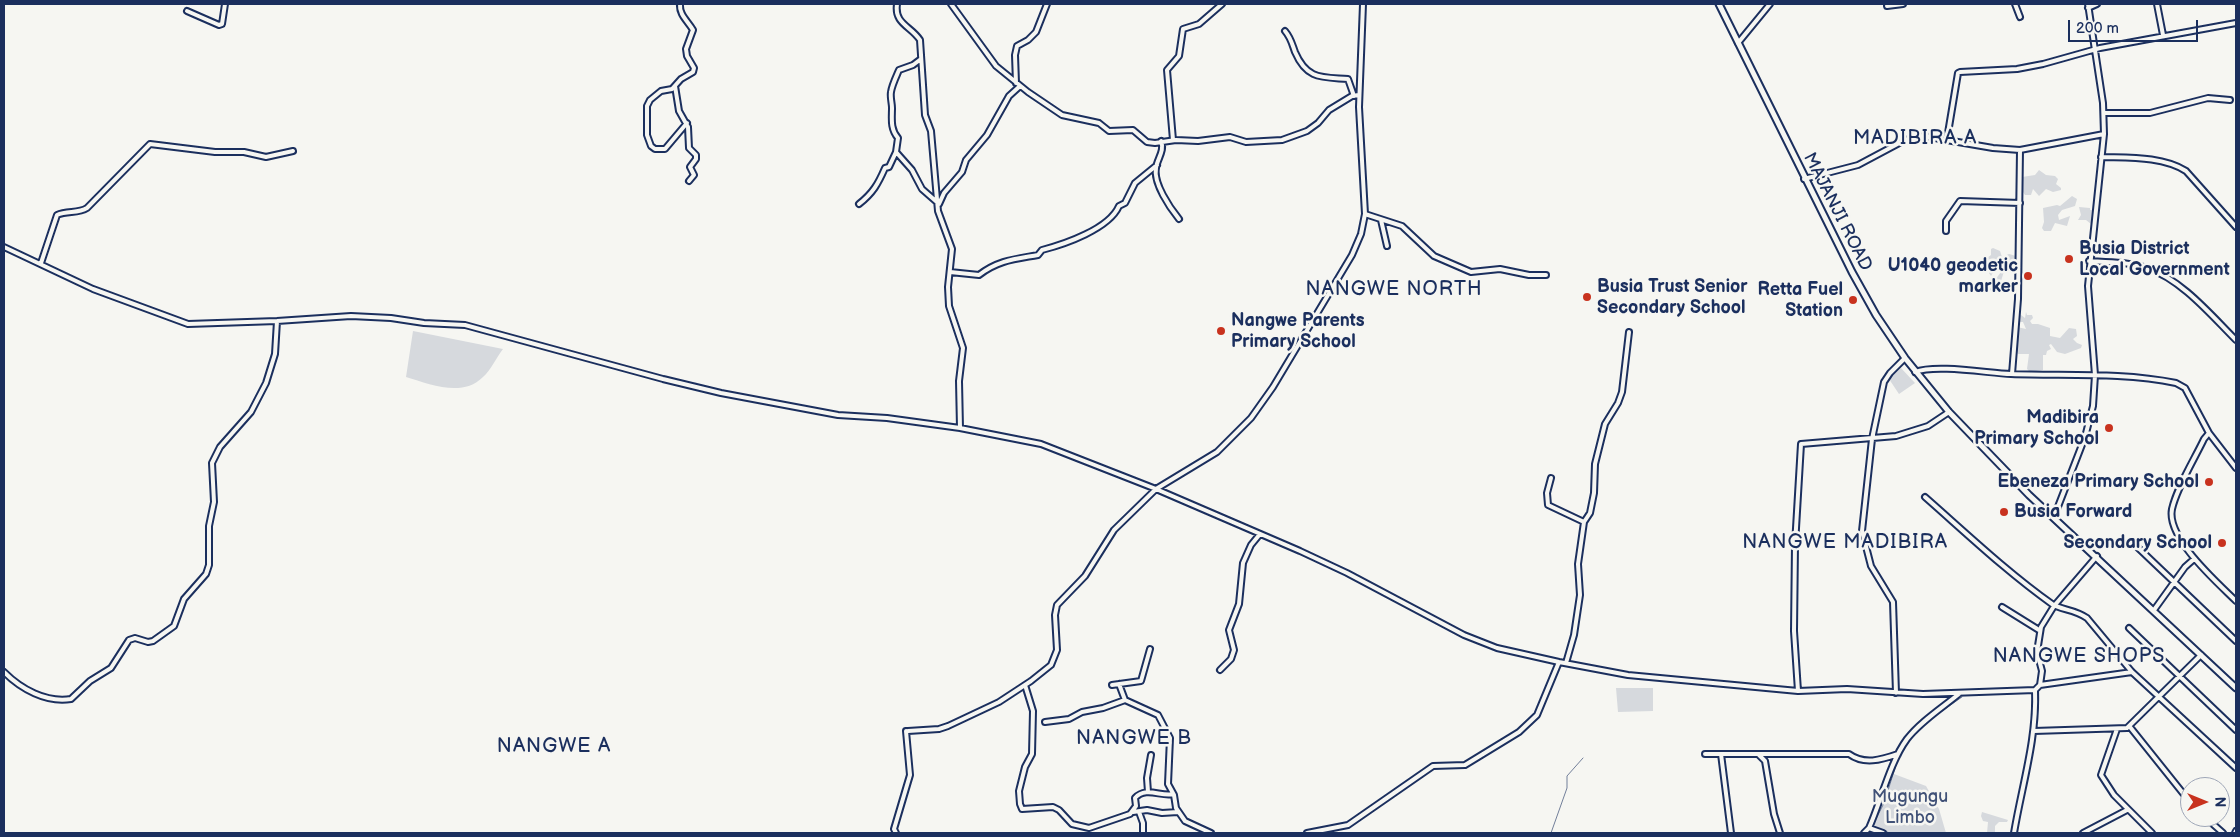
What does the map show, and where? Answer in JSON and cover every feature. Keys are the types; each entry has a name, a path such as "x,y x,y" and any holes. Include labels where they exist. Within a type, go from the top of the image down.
{"main road":[{"name":"MAJANJI ROAD","path":"1719,4 1804,179 1852,272 1876,315 1915,372 1949,412 2029,495 2097,556 2236,688"}],"street":[{"path":"187,11 219,25 222,24 225,4"},
{"path":"680,4 684,18 693,30 686,49 687,56 694,68 693,72 681,79 675,86 655,94 647,106 647,135 651,146 655,149 665,149 686,123"},
{"path":"897,4 896,12 899,20 920,40 925,115 930,131 939,216 952,242 949,306 963,348 959,381 960,428"},
{"path":"951,4 996,66 1062,115 1100,123 1109,131 1133,130 1147,142 1198,141 1230,137 1246,142 1282,140 1307,131 1318,123 1328,110 1359,95"},
{"path":"938,205 944,193 962,172 966,160 987,135 1018,84 1015,55 1017,46 1028,40 1036,32 1046,4"},
{"path":"1173,140 1167,70 1179,56 1183,29 1199,24 1222,4"},
{"path":"896,833 894,826 910,775 907,731 939,729 948,726 986,709 1044,672 1054,660 1057,650 1055,615 1057,605 1085,576 1114,530 1156,488 1217,452 1251,418 1273,387 1352,255 1361,234 1365,214 1360,153 1359,95 1363,4"},
{"path":"1738,43 1770,4"},
{"path":"1887,6 1903,4"},
{"path":"2015,4 2020,17"},
{"path":"2054,517 2089,424 2094,399 2095,375 2089,311 2089,261 2104,134 2104,113 2088,6 2097,4"},
{"path":"2157,4 2163,35"},
{"path":"1947,139 1958,73 1960,72 2034,66 2163,35 2236,23"},
{"path":"1285,31 1291,40 1298,59 1308,72 1324,78 1348,79 1354,96"},
{"path":"859,204 879,183 880,176 885,168 889,167 896,152 898,138 893,132 890,115 891,90 899,70 913,65 921,59"},
{"path":"675,86 679,111 686,123 689,148 696,155 696,159 690,167 694,175 689,181"},
{"path":"2104,113 2150,114 2208,98 2230,100"},
{"path":"1804,179 1858,165 1905,140 1924,136 1987,147 2020,150 2104,134"},
{"path":"1161,141 1162,151 1155,170 1162,193 1178,219"},
{"path":"41,263 57,215 63,212 81,212 88,208 150,144 215,152 244,152 266,157 293,151"},
{"path":"2012,374 2018,288 2020,150"},
{"path":"896,152 912,170 922,189 938,205"},
{"path":"2101,157 2155,160 2179,167 2186,171 2236,227"},
{"path":"950,272 979,275 993,264 1038,255 1042,250 1059,246 1092,232 1116,212 1119,206 1125,203 1135,183 1157,165"},
{"path":"1946,231 1946,221 1960,201 2020,203"},
{"path":"1365,214 1402,226 1434,256 1471,272 1500,269 1529,276 1546,275"},
{"path":"2231,222 2236,217"},
{"path":"1381,220 1386,246"},
{"path":"4,247 93,289 188,324 351,316 391,318 424,323 464,324 663,380 728,395 838,415 887,418 960,428 1041,444 1156,488 1347,572 1464,635 1497,648 1560,662 1628,675 1798,691 1847,689 1896,694 1960,694 2035,690 2040,686 2132,672"},
{"path":"2089,261 2134,265 2157,272 2186,291 2236,340"},
{"path":"1965,289 1975,290 1990,286 2018,288"},
{"path":"4,672 20,686 40,695 58,699 72,699 90,681 111,668 129,640 135,638 148,642 153,641 174,626 184,599 201,581 209,565 208,533 214,502 212,463 220,447 251,412 266,382 275,354 277,321"},
{"path":"1566,663 1573,641 1580,595 1578,564 1584,522 1592,506 1598,450 1605,424 1618,403 1622,392 1629,332"},
{"path":"1896,694 1893,602 1871,566 1862,531 1872,439 1884,382 1890,373 1906,358"},
{"path":"1915,372 1931,369 2012,374 2095,375 2172,382 2181,385 2190,395 2209,433 2236,468"},
{"path":"1798,691 1794,631 1795,545 1801,444 1872,439 1912,432 1928,426 1949,412"},
{"path":"2209,433 2204,439 2172,510 2172,518 2175,529 2194,560 2236,601"},
{"path":"2232,464 2236,459"},
{"path":"1551,478 1547,493 1548,505 1584,522"},
{"path":"1925,497 1990,554 2054,606 2079,612 2087,618 2132,672 2236,768"},
{"path":"1220,670 1231,659 1234,650 1229,630 1239,604 1243,563 1251,544 1260,534"},
{"path":"2131,541 2236,641"},
{"path":"2040,686 2042,672 2037,652 2039,630 2054,606 2097,556"},
{"path":"2154,610 2186,567 2194,560"},
{"path":"2002,607 2039,630"},
{"path":"2129,628 2236,730"},
{"path":"1112,685 1141,681 1150,649"},
{"path":"2034,731 2130,727 2201,655"},
{"path":"1307,833 1348,825 1432,766 1465,765 1519,732 1537,715 1560,662"},
{"path":"1119,684 1125,700"},
{"path":"1024,686 1033,712 1032,754 1025,767 1019,791 1022,809 1053,807 1059,810 1072,824 1087,828 1133,812 1147,810 1162,813 1178,812"},
{"path":"2014,833 2034,731 2035,690"},
{"path":"1864,833 1869,828 1898,754 1916,728 1960,694"},
{"path":"1045,722 1069,719 1082,712 1103,708 1125,700 1158,715 1170,738 1168,784 1178,812 1185,821 1211,833"},
{"path":"2130,727 2180,790"},
{"path":"2117,729 2101,775 2127,810 2152,833"},
{"path":"1705,754 1849,754 1860,761 1869,761 1885,759 1898,754"},
{"path":"1721,754 1731,833"},
{"path":"1758,754 1765,760 1774,814 1780,833"},
{"path":"1765,760 1772,754"},
{"path":"1148,792 1147,778 1151,756"},
{"path":"1133,812 1136,806 1135,798 1137,795 1148,792 1173,794"},
{"path":"2083,833 2127,810"},
{"path":"1139,812 1143,823 1143,833"},
{"path":"1085,833 1087,828"},
{"path":"1869,828 1883,833"}],"green space":[{"path":"2039,170 2046,175 2055,176 2058,179 2056,184 2061,190 2053,192 2046,189 2039,196 2033,189 2031,195 2025,195 2019,186 2022,177 2035,175"},
{"path":"2072,196 2077,199 2075,206 2062,210 2058,215 2059,220 2070,216 2067,226 2055,223 2051,231 2044,231 2042,228 2044,222 2043,208 2060,206"},
{"path":"2079,207 2092,210 2091,224 2086,220 2078,220 2081,215"},
{"path":"1991,249 2000,251 2002,257 2009,254 2016,256 2014,269 2005,268 1999,282 1995,280 2001,272 1998,265 1991,276 1989,273 1991,264 1987,258 1991,255"},
{"path":"2026,312 2027,315 2032,315 2033,318 2030,321 2032,324 2050,328 2050,336 2060,338 2069,328 2076,329 2077,336 2073,339 2082,345 2081,348 2065,354 2057,352 2051,344 2049,345 2051,349 2047,351 2046,355 2043,355 2043,370 2030,372 2027,369 2029,354 2018,354 2015,348 2017,327 2026,329 2023,322 2020,322 2017,318 2021,315 2025,318"},
{"path":"413,331 503,349 486,374 475,383 456,388 435,386 406,377"},
{"path":"1901,368 1915,383 1899,394 1889,379"},
{"path":"1616,688 1653,688 1653,711 1618,712"},
{"name":"Mugungu Limbo","path":"1894,774 1926,786 1939,809 1946,833 1890,833 1873,827"},
{"path":"1982,812 2008,820 2007,822 1999,822 1995,826 1995,833 1987,833 1988,822 1983,821"}],"waterway":[{"path":"1925,723 1962,697"},
{"path":"1910,739 1923,726"},
{"path":"1890,833 1873,827 1873,825 1884,803 1899,756"},
{"path":"1551,833 1567,788 1567,776 1583,758"},
{"path":"1868,833 1872,831 1877,833"}],"place":[{"name":"Busia District Local Government","path":"2069,259"},
{"name":"U1040 geodetic marker","path":"2028,276"},
{"name":"Busia Trust Senior Secondary School","path":"1587,297"},
{"name":"Retta Fuel Station","path":"1853,300"},
{"name":"Nangwe Parents Primary School","path":"1221,331"},
{"name":"Madibira Primary School","path":"2109,428"},
{"name":"Ebeneza Primary School","path":"2209,482"},
{"name":"Busia Forward","path":"2004,512"},
{"name":"Secondary School","path":"2222,543"}],"district":[{"name":"MADIBIRA A","path":"1915,139"},
{"name":"NANGWE NORTH","path":"1394,290"},
{"name":"NANGWE MADIBIRA","path":"1845,543"},
{"name":"NANGWE SHOPS","path":"2079,657"},
{"name":"NANGWE B","path":"1134,739"},
{"name":"NANGWE A","path":"554,747"}]}
